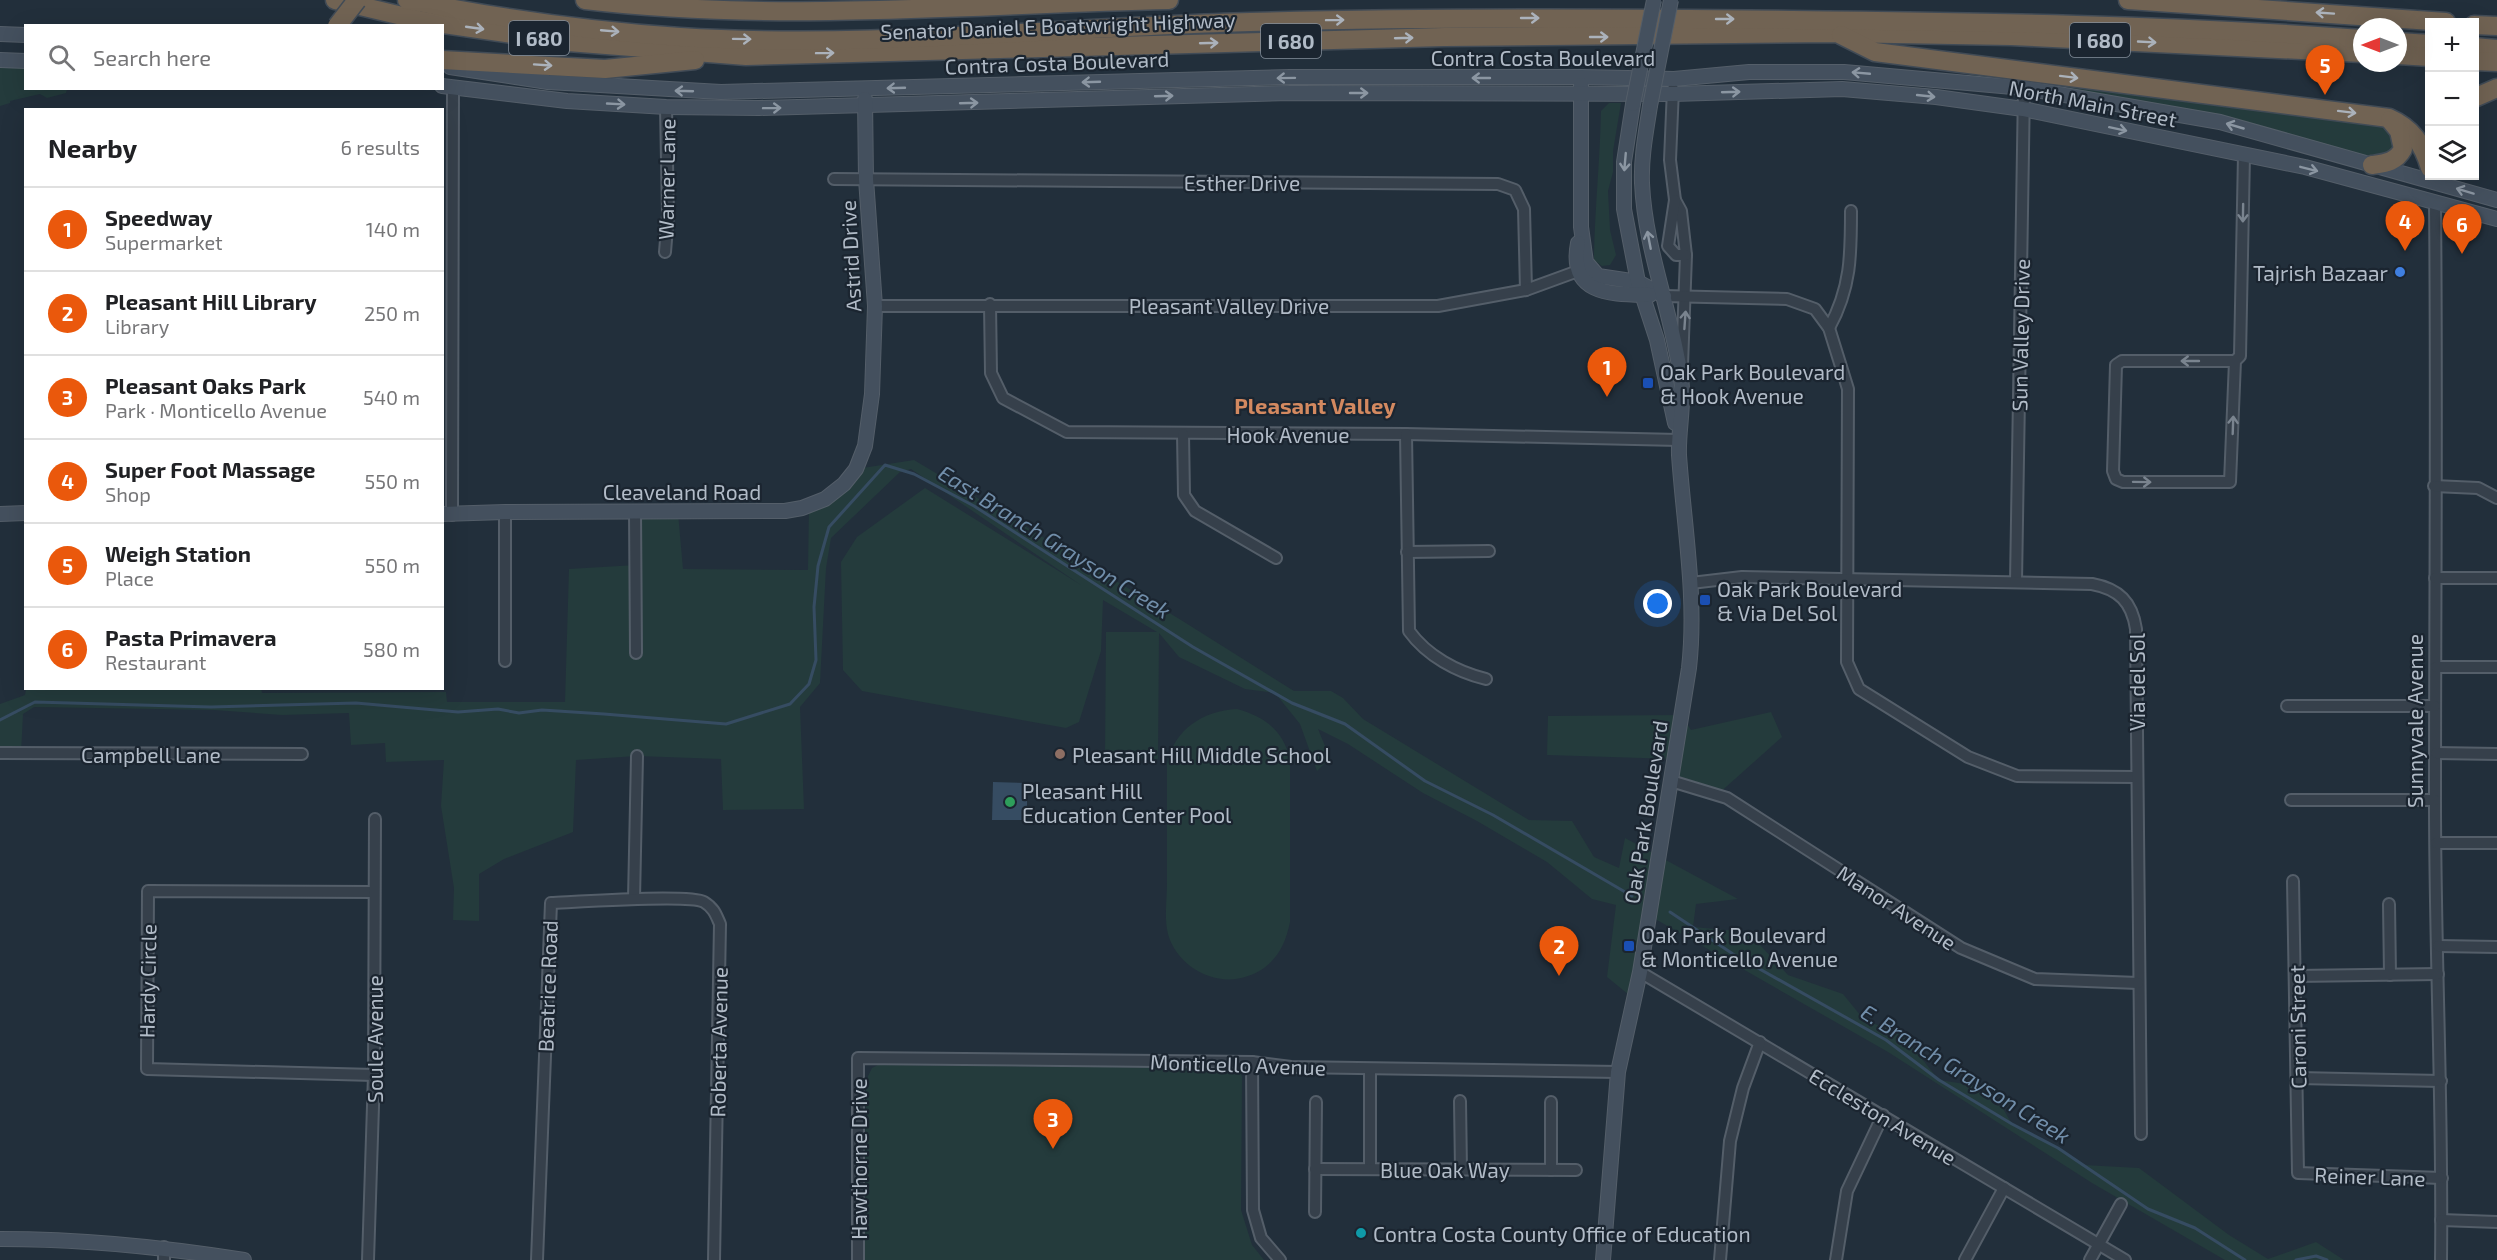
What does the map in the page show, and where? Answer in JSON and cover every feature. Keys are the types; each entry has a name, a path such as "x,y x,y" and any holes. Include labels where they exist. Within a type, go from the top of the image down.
{"highway":[{"name":"Senator Daniel E Boatwright Highway","path":"335,0 444,24"},
{"path":"339,24 357,0"},
{"name":"I 680","path":"407,0 487,16 593,30 683,37 784,40 893,38 1247,22 1557,18 1985,23 2353,39"},
{"name":"Senator Daniel E Boatwright Highway","path":"585,0 694,10 778,12 1054,1 1169,0"},
{"name":"I 680","path":"2128,0 2425,21"},
{"name":"Senator Daniel E Boatwright Highway","path":"444,24 568,42 746,56 1444,37 1837,33 2010,36 2353,53"},
{"path":"1837,33 1875,52 2389,118 2403,124 2414,134 2425,152"},
{"path":"2407,43 2425,44"},
{"path":"2479,48 2497,49"},
{"path":"444,60 605,69 746,56"},
{"path":"2407,56 2425,57"},
{"path":"2479,60 2497,62"},
{"path":"2479,96 2497,88"},
{"path":"2372,165 2388,163 2398,157 2403,149 2399,131 2389,118"}],"main road":[{"name":"Oak Park Boulevard","path":"1603,1260 1618,1072 1640,972 1692,638 1691,583 1678,440 1657,340 1640,289 1624,208 1623,184 1633,105 1654,0"},
{"name":"Oak Park Boulevard","path":"1671,0 1650,106 1642,164 1642,183 1647,231 1682,380 1678,440"},
{"path":"0,34 24,35"},
{"path":"0,60 24,61"},
{"name":"Contra Costa Boulevard","path":"444,65 548,82 649,89 784,92 1268,78 1581,77 1674,80"},
{"name":"North Main Street","path":"1674,80 1789,70 1844,72 2024,88 2220,122 2372,165 2425,174"},
{"path":"1581,77 1581,227 1586,262 1593,273 1602,278 1664,296"},
{"name":"Contra Costa Boulevard","path":"448,86 567,101 666,107 865,106 1291,93 1673,94"},
{"name":"Astrid Drive","path":"865,88 866,179 875,306 869,420"},
{"name":"North Main Street","path":"1673,94 1842,88 1936,97 2023,109 2305,167 2497,219"},
{"name":"Sunnyvale Avenue","path":"2433,180 2435,203"},
{"name":"North Main Street","path":"2444,180 2497,201"},
{"path":"1581,227 1576,250 1578,271 1583,279 1598,290 1640,289"},
{"name":"Cleaveland Road","path":"447,515 505,512 753,512 802,508 825,499 846,482 856,469 865,446 869,420"},
{"path":"0,514 24,513"},
{"path":"0,1239 68,1239 164,1254 244,1260"}],"street":[{"name":"Oak Park Boulevard","path":"1674,80 1670,146 1675,200 1668,246 1676,255 1686,255"},
{"path":"447,515 453,199 448,86"},
{"name":"Sun Valley Drive","path":"2016,582 2024,88"},
{"name":"Warner Lane","path":"665,252 668,214 666,107"},
{"path":"2235,361 2122,361 2116,365 2113,471 2116,479 2122,482 2230,482 2235,361 2241,349 2244,155"},
{"name":"Esther Drive","path":"834,179 1498,184 1515,190 1524,209 1526,290"},
{"path":"444,194 453,199"},
{"name":"Oak Park Boulevard","path":"1675,200 1681,211 1686,255 1687,297 1682,380"},
{"name":"Sunnyvale Avenue","path":"2435,203 2437,364 2434,486 2435,800 2441,1081 2441,1260"},
{"path":"1829,328 1842,304 1851,262 1851,211"},
{"name":"Pleasant Valley Drive","path":"875,306 990,304 1438,306 1526,290 1578,271"},
{"path":"1664,296 1787,299 1815,309 1829,328 1848,389 1846,662 1859,689 1968,758 2017,776 2136,777"},
{"name":"Hook Avenue","path":"990,304 991,373 1003,398 1067,432 1406,434 1678,440"},
{"path":"1184,434 1184,495 1195,511 1276,558"},
{"path":"1406,434 1409,631 1419,645 1463,673 1486,678"},
{"path":"2434,486 2478,488 2497,498"},
{"path":"505,512 505,661"},
{"path":"635,512 636,653"},
{"path":"1407,552 1489,551"},
{"name":"Via del Sol","path":"1691,583 1742,577 2092,584 2112,589 2128,602 2136,629 2141,1134"},
{"path":"2435,578 2497,578"},
{"path":"2436,667 2497,666"},
{"path":"2287,706 2435,706"},
{"name":"Campbell Lane","path":"0,753 302,754"},
{"path":"2436,753 2497,754"},
{"path":"634,899 637,756"},
{"name":"Manor Avenue","path":"1671,781 1727,798 1961,948 2035,979 2138,984"},
{"path":"2290,800 2435,800"},
{"name":"Soule Avenue","path":"368,1260 374,1075 375,819"},
{"path":"2436,843 2497,843"},
{"name":"Caroni Street","path":"2294,881 2298,1173"},
{"name":"Hardy Circle","path":"374,892 148,891 147,1069 374,1075"},
{"name":"Beatrice Road","path":"537,1260 550,903 634,899"},
{"name":"Roberta Avenue","path":"634,899 702,901 714,909 720,924 714,1260"},
{"path":"2389,904 2390,975"},
{"path":"2438,946 2497,947"},
{"name":"Eccleston Avenue","path":"1640,972 2099,1242 2125,1260"},
{"path":"2296,976 2438,974"},
{"path":"1720,1260 1730,1141 1743,1088 1760,1042"},
{"name":"Monticello Avenue","path":"858,1058 1252,1062 1291,1067 1618,1072"},
{"name":"Hawthorne Drive","path":"858,1058 858,1260"},
{"path":"1252,1062 1253,1210 1261,1238 1280,1260"},
{"path":"1370,1068 1370,1168"},
{"path":"2298,1078 2441,1081"},
{"path":"1460,1101 1461,1170"},
{"path":"1315,1212 1316,1102"},
{"path":"1551,1102 1551,1170"},
{"path":"1836,1260 1847,1191 1883,1115"},
{"name":"Blue Oak Way","path":"1315,1169 1576,1170"},
{"name":"Reiner Lane","path":"2298,1173 2442,1178"},
{"path":"1965,1260 2004,1188"},
{"path":"2090,1260 2121,1204"},
{"path":"2441,1220 2497,1222"}],"green space":[{"path":"0,60 24,61 24,90 67,90 66,93 47,98 40,94 10,101 0,106"},
{"path":"1954,71 2370,115 2399,131 2388,163 2220,122 2024,87"},
{"path":"1609,103 1621,103 1613,151 1613,172 1608,191 1610,230 1616,255 1610,265 1602,266 1594,260 1595,236 1601,111"},
{"path":"914,460 1181,620 1294,691 1331,691 1343,698 1363,719 1529,820 1572,821 1594,857 1619,868 1625,838 1738,899 1696,904 1693,927 1748,932 1788,975 1843,994 1865,1021 1900,1032 1939,1080 1991,1088 2012,1124 2058,1148 2084,1165 2139,1168 2229,1235 2268,1259 2316,1242 2344,1260 2225,1260 2092,1183 1888,1052 1650,916 1634,999 1607,977 1616,905 1592,899 1547,862 1423,793 1348,744 1318,729 1330,758 1317,771 1300,724 1275,693 1245,689 1179,657 1159,633 1158,759 1105,758 1106,632 1157,632 1103,600 1101,651 1079,722 1066,728 862,691 843,670 841,562 857,537 925,488 1081,585 911,469 900,472 831,538 826,568 820,683 800,707 804,809 723,810 721,759 637,756 576,760 573,832 504,859 479,874 479,921 453,920 454,888 441,806 444,760 386,762 385,743 351,745 349,713 282,715 214,710 34,707 23,714 21,753 0,753 0,704 25,695 26,690 261,690 262,693 446,692 447,702 565,702 569,569 636,565 635,512 678,513 683,569 808,570 809,506 856,469"},
{"path":"1237,709 1256,716 1271,726 1283,740 1290,759 1290,922 1285,940 1271,962 1248,976 1223,979 1211,977 1189,965 1173,946 1168,934 1166,915 1167,764 1176,741 1192,724 1213,714"},
{"path":"1771,712 1782,737 1717,795 1671,781 1674,759 1547,755 1548,716 1681,715 1691,730"},
{"path":"878,1065 1239,1068 1242,1077 1241,1210 1252,1245 1264,1260 864,1260 866,1080 872,1068"}],"water":[{"name":"Pleasant Hill Education Center Pool","path":"993,782 1027,783 1027,820 992,820"}],"waterway":[{"name":"East Branch Grayson Creek","path":"0,720 35,702 211,707 356,703 458,712 498,709 519,713 542,710 726,724 790,704 809,684 816,660 814,607 818,566 829,527 885,465 914,474 974,506 1193,647 1292,703 1345,724 1425,781 1493,815 1632,896"},
{"name":"E. Branch Grayson Creek","path":"1670,912 1733,954 1886,1040 1939,1080 2012,1124 2058,1148 2148,1209 2195,1228 2245,1260"},
{"name":"E. Branch Grayson Creek","path":"2296,1260 2316,1256 2327,1260"}],"place":[{"name":"Weigh Station","path":"2325,95"},
{"name":"Super Foot Massage","path":"2405,251"},
{"name":"Pasta Primavera","path":"2462,254"},
{"name":"Tajrish Bazaar","path":"2400,272"},
{"name":"Oak Park Boulevard & Hook Avenue","path":"1648,383"},
{"name":"Speedway","path":"1607,397"},
{"name":"Oak Park Boulevard & Via Del Sol","path":"1705,600"},
{"name":"Pleasant Hill Middle School","path":"1060,754"},
{"name":"Pleasant Hill Education Center Pool","path":"1010,802"},
{"name":"Oak Park Boulevard & Monticello Avenue","path":"1629,946"},
{"name":"Pleasant Hill Library","path":"1559,976"},
{"name":"Pleasant Oaks Park","path":"1053,1149"},
{"name":"Contra Costa County Office of Education","path":"1361,1233"}],"district":[{"name":"Pleasant Valley","path":"1315,405"}]}
